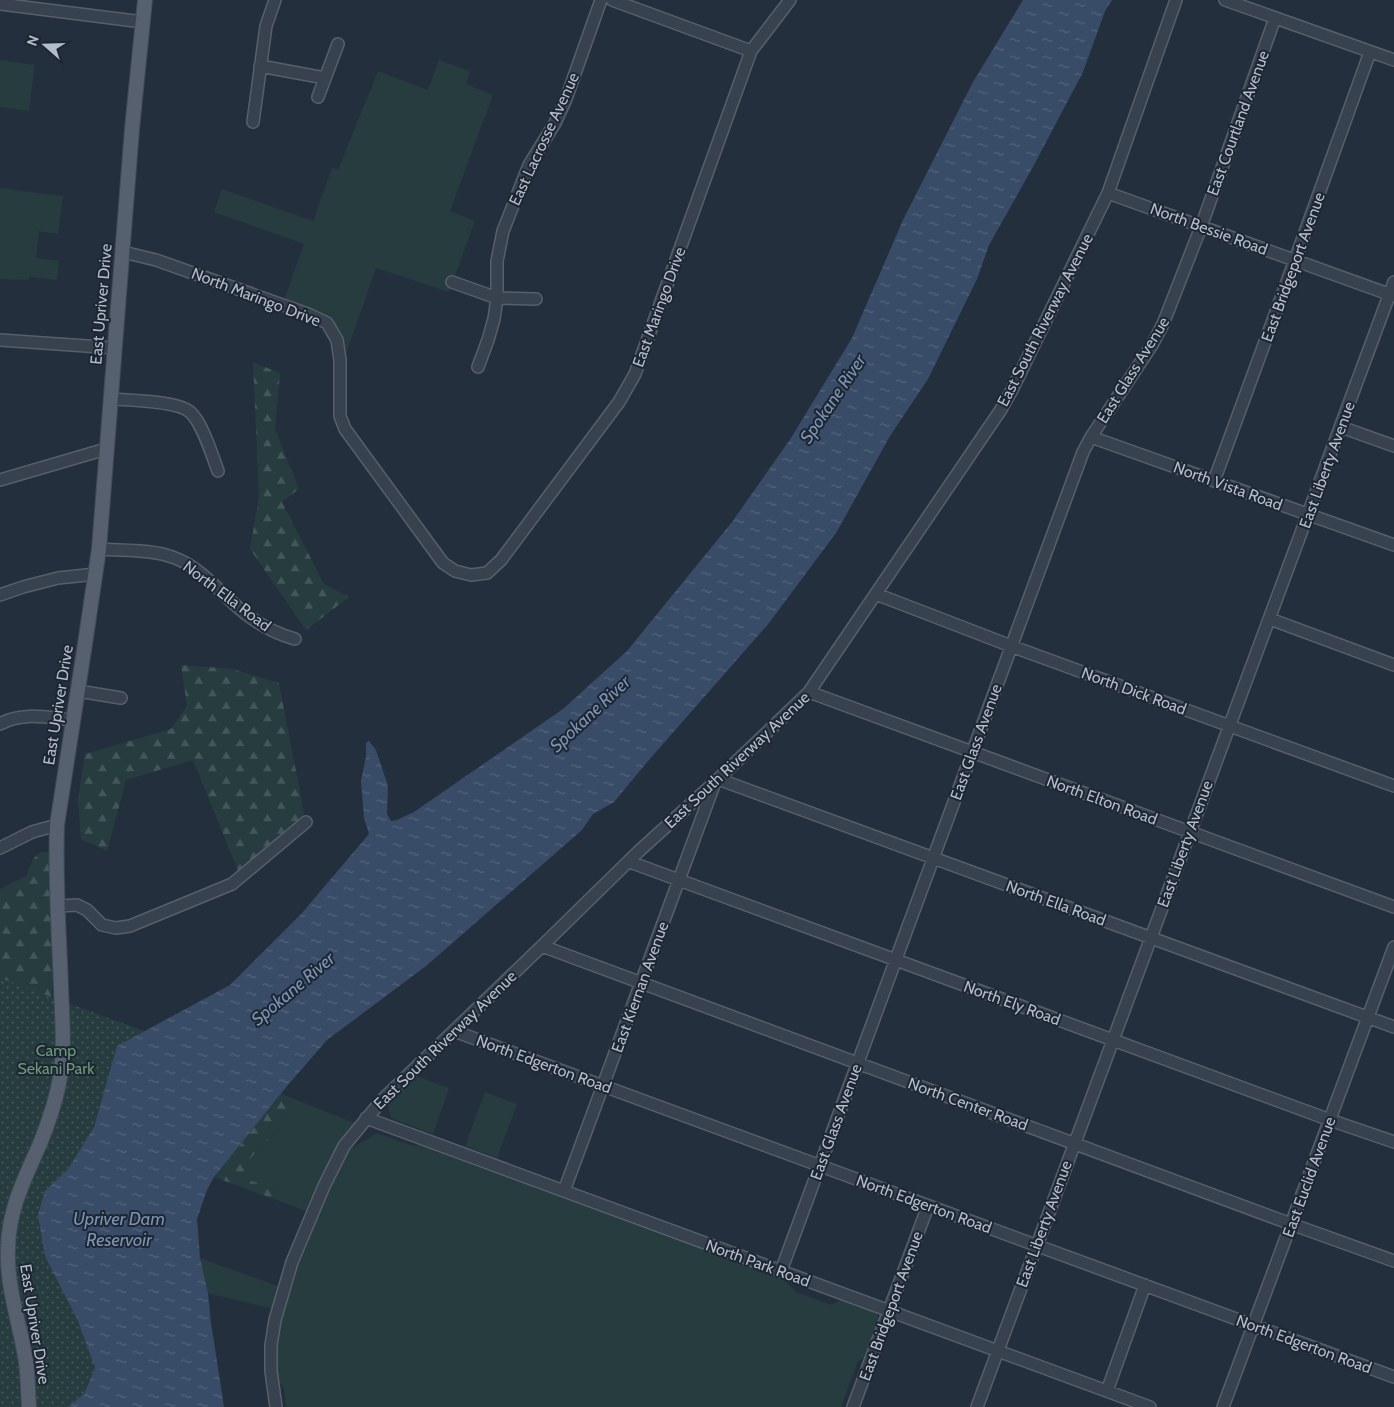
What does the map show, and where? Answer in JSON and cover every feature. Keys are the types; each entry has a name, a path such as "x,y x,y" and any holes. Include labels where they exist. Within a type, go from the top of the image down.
{"main road":[{"name":"East Upriver Drive","path":"29,1407 26,1361 12,1301 8,1274 8,1246 12,1215 24,1176 39,1146 53,1108 60,1077 62,1019 56,855 57,825 99,549 132,128 145,0"}],"street":[{"path":"252,122 266,26 274,0"},
{"name":"East Lacrosse Avenue","path":"478,367 492,326 497,298 497,261 503,232 529,165 555,123 566,100 601,0"},
{"path":"612,0 636,4 751,51"},
{"name":"East Maringo Drive","path":"471,575 487,573 502,560 619,402 635,374 751,51 790,0"},
{"name":"East South Riverway Avenue","path":"276,1407 271,1371 271,1345 275,1320 292,1262 324,1186 344,1146 382,1100 630,862 638,852 717,781 810,692 1000,411 1012,390 1108,193 1176,0"},
{"path":"1225,0 1394,60"},
{"path":"0,4 143,22"},
{"name":"East Courtland Avenue","path":"1201,227 1275,18"},
{"path":"318,97 338,44"},
{"name":"East Bridgeport Avenue","path":"1214,481 1370,52"},
{"path":"260,66 325,78"},
{"name":"North Bessie Road","path":"1108,193 1392,296"},
{"name":"East Glass Avenue","path":"781,1271 1083,452 1152,345 1173,303 1201,227"},
{"name":"North Maringo Drive","path":"122,252 165,263 308,314 327,323 337,340 340,360 340,416 345,429 443,563 455,572 471,575"},
{"path":"452,282 497,298 536,299"},
{"name":"East Liberty Avenue","path":"977,1407 1229,725 1392,296 1394,282"},
{"path":"0,340 115,348"},
{"path":"111,399 169,404 190,411 200,426 218,471"},
{"path":"1341,427 1394,446"},
{"name":"North Vista Road","path":"1091,437 1394,545"},
{"path":"0,480 106,450"},
{"name":"North Ella Road","path":"99,549 153,553 175,558 193,568 247,615 276,633 295,639"},
{"path":"0,595 58,578 96,574"},
{"name":"North Dick Road","path":"876,594 1011,646 1394,786"},
{"path":"1270,619 1394,665"},
{"path":"78,691 120,698"},
{"name":"North Elton Road","path":"810,692 1394,907"},
{"path":"0,724 10,719 26,716 73,720"},
{"name":"North Ella Road","path":"717,781 1394,1027"},
{"name":"East Kiernan Avenue","path":"564,1191 717,781"},
{"path":"58,906 76,905 87,910 102,925 116,928 130,926 232,884 306,822"},
{"path":"0,848 32,832 57,825"},
{"name":"North Ely Road","path":"630,862 1394,1142"},
{"name":"North Center Road","path":"542,946 1394,1261"},
{"name":"East Euclid Avenue","path":"1223,1407 1394,947"},
{"name":"North Edgerton Road","path":"454,1031 1394,1377"},
{"name":"North Park Road","path":"366,1118 1150,1407"},
{"name":"East Bridgeport Avenue","path":"853,1407 928,1206"},
{"path":"1107,1391 1145,1285"}],"green space":[{"path":"0,60 35,65 29,111 0,107"},
{"path":"439,60 470,71 466,84 493,95 450,211 475,221 449,292 376,268 345,357 341,336 284,300 304,244 214,212 222,189 313,221 332,168 338,170 378,71 428,90"},
{"path":"0,188 63,196 58,234 39,231 36,258 59,261 57,280 29,277 29,280 0,279"},
{"path":"253,362 280,373 275,429 299,489 282,502 324,584 349,597 306,630 250,549 259,497"},
{"path":"181,665 233,669 279,683 305,818 239,873 193,760 126,780 107,851 81,839 78,800 85,754 171,729 187,706"},
{"path":"40,852 49,852 53,975 47,1071 0,1066 0,889 26,876 33,859"},
{"name":"Camp Sekani Park","path":"0,978 144,1031 117,1046 94,1127 68,1169 45,1191 78,1321 95,1368 84,1394 68,1407 0,1407"},
{"path":"416,1076 449,1088 433,1134 391,1118 387,1104"},
{"path":"485,1092 517,1104 497,1158 465,1146"},
{"path":"281,1094 289,1097 288,1110 282,1124 248,1161 245,1173 249,1180 287,1194 293,1199 293,1206 214,1177"},
{"path":"289,1097 355,1123 339,1146 308,1212 293,1206 293,1199 287,1194 249,1180 245,1173 248,1161 282,1124 288,1110"},
{"path":"377,1133 410,1145 431,1146 780,1276 796,1292 831,1305 841,1300 872,1310 880,1320 869,1354 858,1361 841,1407 286,1407 284,1389 277,1379 274,1366 278,1321 297,1263 326,1191 346,1152"},
{"path":"200,1258 280,1287 274,1309 208,1293"}],"water":[{"name":"Upriver Dam Reservoir","path":"1023,0 1112,0 1105,11 1083,72 989,245 977,279 928,379 890,436 836,533 769,623 614,802 593,814 582,830 426,966 327,1040 287,1086 214,1177 207,1190 197,1219 200,1258 208,1293 224,1407 68,1407 84,1394 95,1368 78,1321 45,1256 38,1215 45,1191 68,1169 94,1127 117,1046 230,985 302,913 369,834 364,818 361,781 366,756 366,743 369,741 376,750 388,786 387,814 391,821 397,820 414,812 563,709 627,651 732,522 791,438 852,338 903,220 973,82"}],"water label":[{"name":"Spokane River","path":"833,399"},
{"name":"Spokane River","path":"590,714"},
{"name":"Spokane River","path":"293,989"}]}
